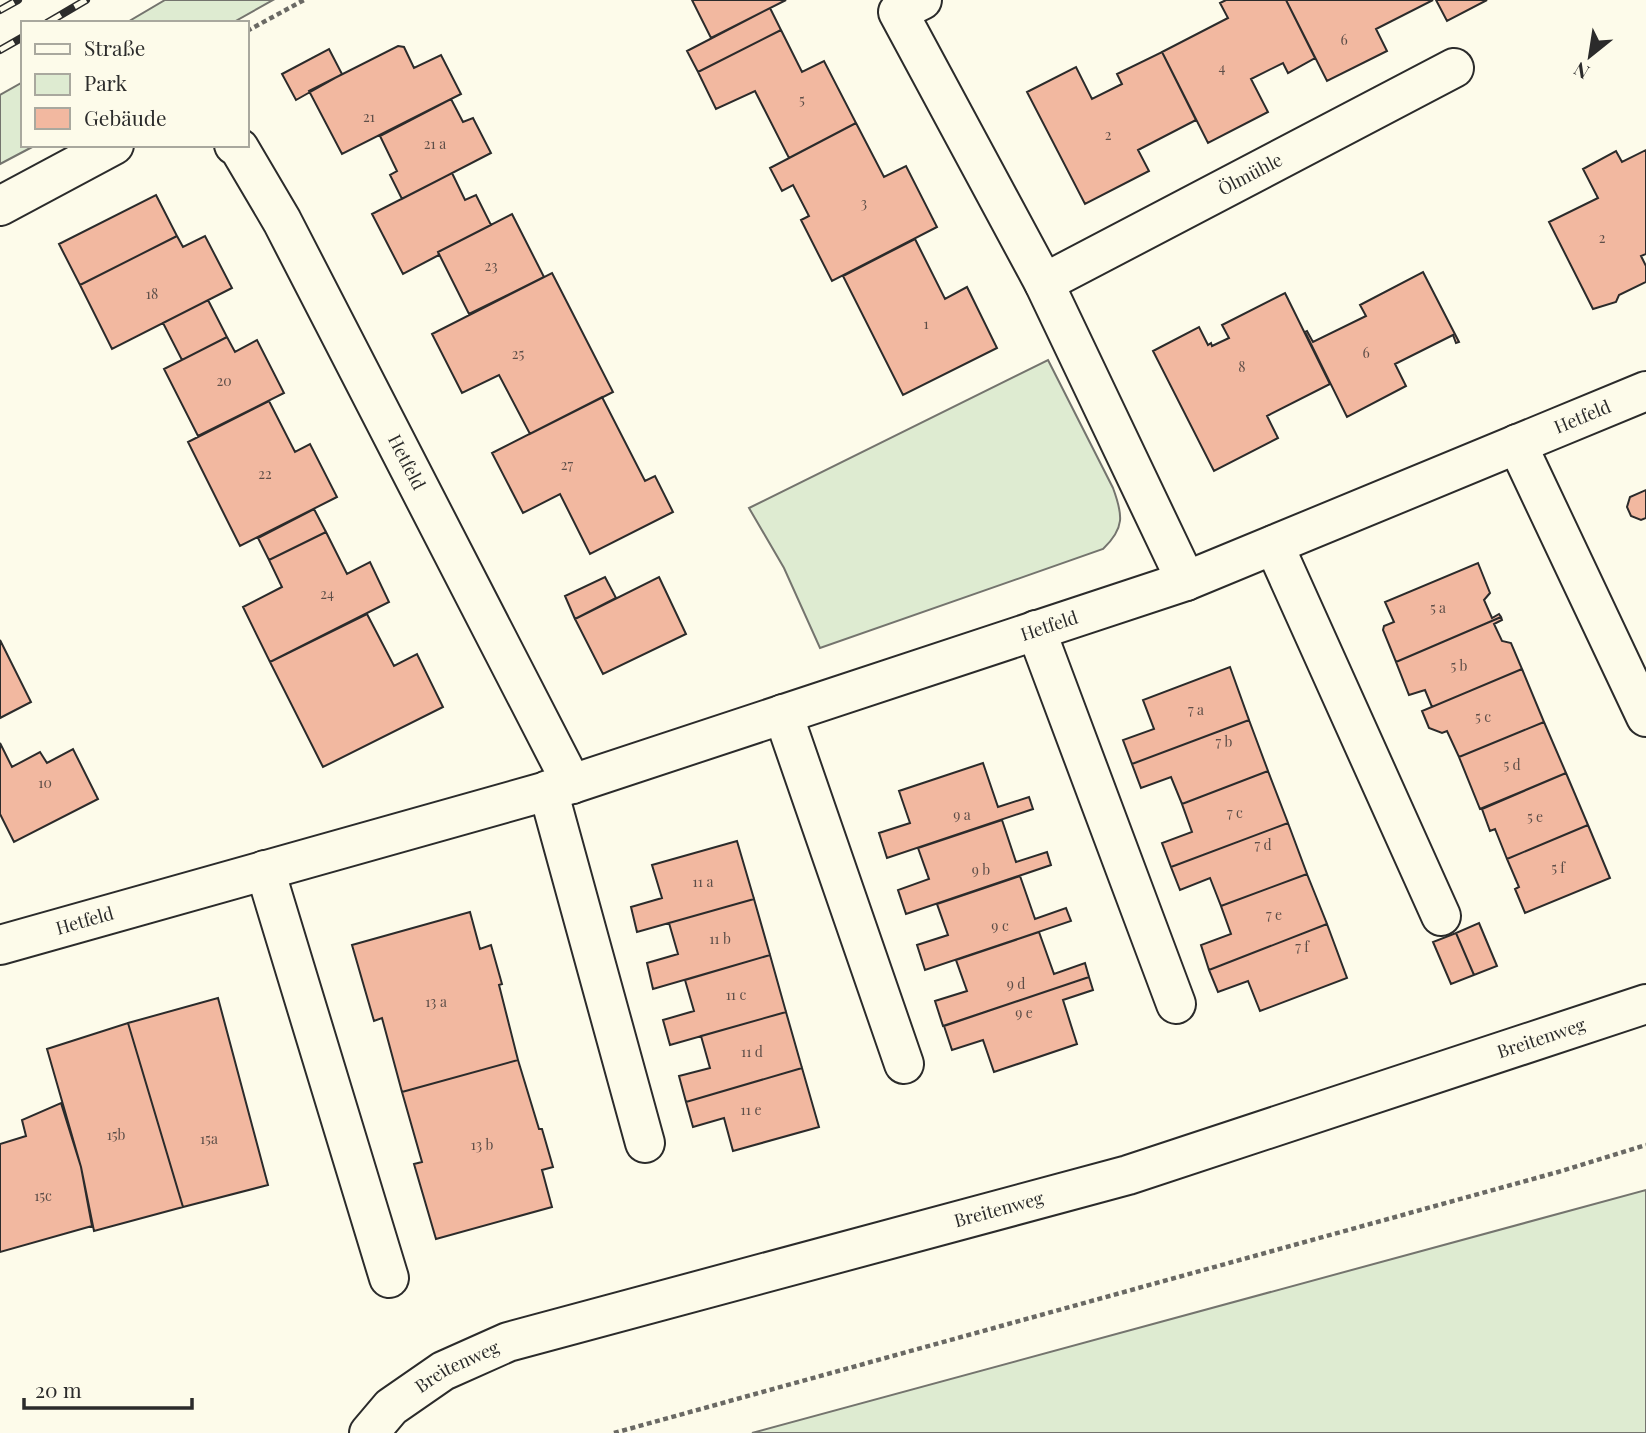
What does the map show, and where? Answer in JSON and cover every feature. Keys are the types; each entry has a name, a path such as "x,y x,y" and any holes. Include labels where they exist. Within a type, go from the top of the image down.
{"street":[{"path":"922,0 898,12 1044,283 1186,581"},
{"name":"Ölmühle","path":"1044,283 1454,68"},
{"path":"0,206 110,147"},
{"name":"Hetfeld","path":"237,147 282,221 560,787"},
{"name":"Hetfeld","path":"0,945 560,787 1186,581 1646,391"},
{"path":"1517,444 1646,717"},
{"path":"1274,545 1441,916"},
{"path":"1036,630 1177,1004"},
{"path":"783,714 904,1065"},
{"path":"560,787 645,1143"},
{"path":"265,870 389,1278"},
{"name":"Breitenweg","path":"369,1433 391,1407 443,1371 508,1342 1128,1175 1646,1004"}],"path":[{"path":"248,30 304,0"},
{"path":"614,1433 1558,1172 1646,1145"}],"green space":[{"path":"165,0 273,0 236,21 129,21"},
{"path":"21,83 21,147 32,147 0,164 0,95"},
{"path":"1048,360 1113,488 1120,521 1110,541 1103,549 820,648 784,568 749,508"},
{"path":"1646,1190 1646,1433 752,1433"}],"building":[{"path":"692,0 786,0 711,38"},
{"path":"1226,0 1286,0 1315,58 1288,73 1283,63 1251,79 1268,112 1208,143 1162,52 1228,18 1220,3"},
{"path":"1286,0 1433,0 1376,29 1387,51 1327,81"},
{"path":"1436,0 1487,0 1447,21"},
{"path":"770,8 781,30 698,72 687,51"},
{"path":"781,30 802,72 824,61 856,123 789,158 755,91 716,109 698,72"},
{"path":"398,46 404,47 414,68 441,55 461,94 342,154 309,91"},
{"path":"329,49 342,74 296,100 282,74"},
{"path":"1162,52 1196,120 1138,150 1149,171 1085,204 1027,92 1076,67 1092,99 1122,84 1117,74"},
{"path":"451,99 463,122 473,118 491,153 402,199 390,175 397,171 380,136"},
{"path":"856,123 884,177 906,166 937,227 832,281 801,220 809,216 793,185 782,191 770,168"},
{"path":"1646,150 1646,254 1641,256 1646,266 1646,282 1619,295 1616,302 1593,309 1549,222 1598,198 1583,169 1616,151 1622,162"},
{"path":"452,173 465,200 476,195 491,225 438,252 439,255 403,274 372,214"},
{"path":"156,195 177,236 80,285 59,244"},
{"path":"512,214 544,277 469,314 438,252"},
{"path":"177,236 183,247 205,236 232,288 112,349 80,285"},
{"path":"915,239 945,299 967,287 997,348 903,395 843,276"},
{"path":"1423,272 1459,342 1456,343 1453,335 1395,364 1406,386 1347,417 1305,332 1307,331 1313,342 1366,316 1360,305"},
{"path":"552,273 613,392 530,434 499,375 462,393 432,334"},
{"path":"1285,293 1330,384 1267,416 1278,438 1214,471 1153,351 1199,327 1208,345 1211,343 1212,346 1229,338 1222,325"},
{"path":"208,300 227,337 182,360 163,323"},
{"path":"227,337 235,352 257,340 284,393 198,436 164,369"},
{"path":"602,397 645,481 655,476 673,512 590,554 560,494 523,513 492,453"},
{"path":"269,401 295,452 310,444 337,497 240,546 188,442"},
{"path":"1646,490 1646,518 1641,520 1631,516 1627,507 1630,497"},
{"path":"314,509 326,532 269,560 258,538"},
{"path":"326,532 347,574 370,562 389,602 270,662 243,607 282,587 269,560"},
{"path":"1478,563 1490,593 1484,600 1492,618 1499,614 1501,617 1396,662 1383,630 1384,626 1394,622 1385,602"},
{"path":"605,577 616,598 575,619 565,596"},
{"path":"659,577 686,634 603,674 575,619"},
{"path":"367,614 394,666 417,654 443,707 323,767 270,662"},
{"path":"1501,617 1502,620 1494,624 1502,641 1511,643 1522,669 1432,707 1425,690 1409,695 1396,662"},
{"path":"0,640 31,702 0,718"},
{"path":"1230,667 1249,720 1132,764 1123,740 1154,729 1143,700"},
{"path":"1522,669 1544,722 1459,757 1447,731 1442,733 1429,728 1422,711"},
{"path":"1249,720 1268,771 1182,804 1171,777 1141,788 1132,764"},
{"path":"1544,722 1566,773 1480,809 1459,757"},
{"path":"0,743 12,767 40,752 47,763 73,749 98,799 14,842 0,814"},
{"path":"983,763 998,807 1029,797 1033,809 887,858 879,833 910,823 899,791"},
{"path":"1268,771 1288,823 1171,867 1162,843 1192,832 1182,804"},
{"path":"1566,773 1588,825 1507,859 1495,829 1490,831 1482,809"},
{"path":"1002,820 1016,862 1047,852 1051,865 906,914 898,890 929,879 918,848"},
{"path":"1288,823 1307,874 1221,906 1210,878 1180,890 1171,867"},
{"path":"1588,825 1610,878 1525,913 1515,889 1519,887 1507,859"},
{"path":"737,841 754,899 637,932 631,907 662,898 652,865"},
{"path":"1307,874 1327,924 1209,970 1201,945 1231,934 1221,906"},
{"path":"1020,876 1035,919 1066,908 1071,921 925,970 917,945 948,935 937,904"},
{"path":"754,899 770,955 653,989 647,963 678,954 669,923"},
{"path":"470,912 480,949 491,945 518,1060 402,1092 382,1018 374,1021 352,945"},
{"path":"1479,923 1497,966 1474,975 1456,933"},
{"path":"1327,924 1347,978 1260,1011 1248,981 1218,992 1209,970"},
{"path":"1039,932 1054,974 1085,963 1089,977 943,1026 935,1001 967,991 956,960"},
{"path":"1456,933 1474,975 1451,984 1433,942"},
{"path":"770,955 786,1012 670,1045 663,1020 694,1011 685,980"},
{"path":"1089,977 1093,990 1063,1000 1077,1044 994,1072 983,1040 952,1050 944,1026"},
{"path":"218,998 268,1185 183,1207 128,1023"},
{"path":"786,1012 802,1068 686,1102 679,1076 710,1068 701,1036"},
{"path":"128,1023 183,1207 94,1231 81,1167 47,1049"},
{"path":"518,1060 553,1167 542,1170 552,1207 436,1239 414,1164 422,1162 402,1092"},
{"path":"802,1068 819,1127 733,1151 724,1118 693,1127 686,1102"},
{"path":"61,1103 81,1167 92,1226 0,1252 0,1144 26,1136 22,1120"}],"railway":[{"path":"0,10 18,0"},
{"path":"50,21 86,0"},
{"path":"0,50 21,38"}]}
